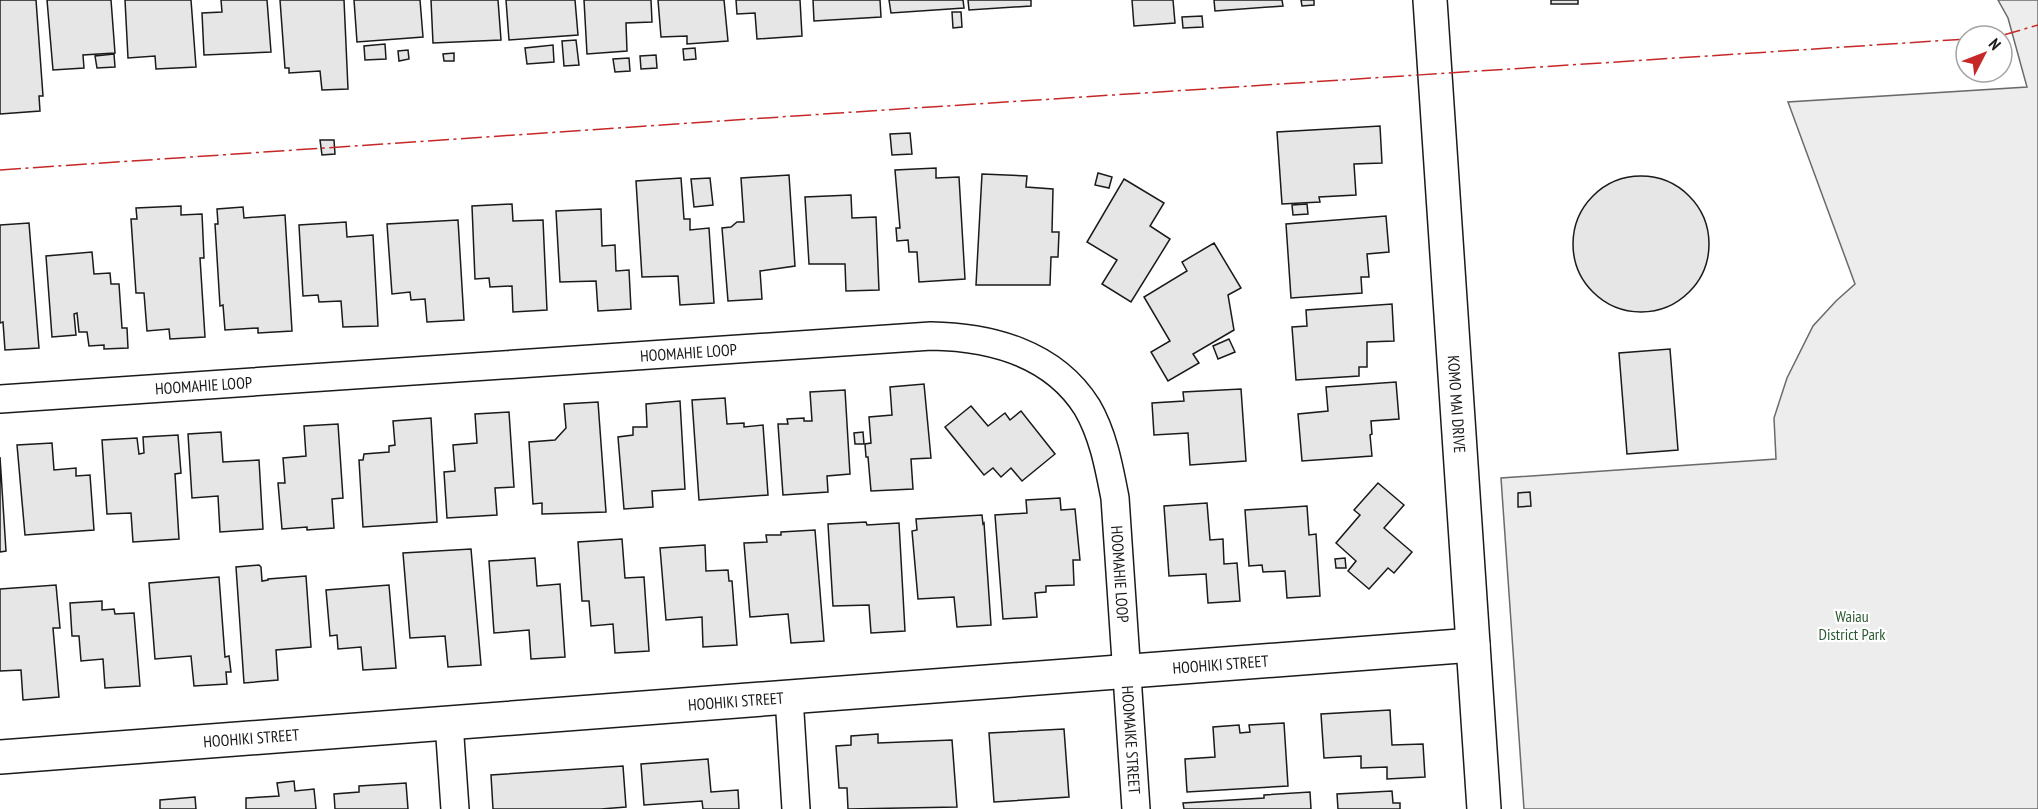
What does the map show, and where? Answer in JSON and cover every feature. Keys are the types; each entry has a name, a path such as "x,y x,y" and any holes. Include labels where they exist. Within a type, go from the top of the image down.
{"street":[{"name":"KOMO MAI DRIVE","path":"1430,0 1484,809"},
{"name":"HOOMAHIE LOOP","path":"0,399 931,336 986,341 1041,362 1059,375 1087,407 1099,432 1109,464 1115,498 1127,671"},
{"name":"HOOHIKI STREET","path":"0,757 1473,645"},
{"name":"HOOMAIKE STREET","path":"1127,671 1136,809"},
{"path":"789,697 796,809"},
{"path":"449,723 455,809"}],"shaded area":[{"name":"Waiau District Park","path":"1998,0 2038,0 2038,809 1524,809 1501,478 1776,459 1774,418 1787,378 1813,326 1855,284 1788,102 2027,87 2014,40 2014,24 2010,24"}],"building":[{"path":"0,0 36,0 43,96 39,96 40,111 0,114"},
{"path":"47,0 111,0 115,53 83,55 84,68 53,70"},
{"path":"125,0 191,0 196,67 156,69 155,56 128,58"},
{"path":"221,0 267,0 271,52 204,55 202,13 222,12"},
{"path":"280,0 344,0 348,89 322,90 320,71 289,73 289,68 285,68"},
{"path":"354,0 420,0 423,37 357,42"},
{"path":"431,0 498,0 501,40 433,43"},
{"path":"506,0 575,0 578,35 509,40"},
{"path":"584,0 651,0 652,22 626,23 627,51 587,54"},
{"path":"658,0 724,0 728,41 687,44 687,36 661,37"},
{"path":"736,0 800,0 802,36 757,39 755,13 737,14"},
{"path":"813,0 880,0 881,17 814,21"},
{"path":"889,0 963,0 964,8 891,13"},
{"path":"968,0 1031,0 1031,6 969,10"},
{"path":"1132,0 1173,0 1175,23 1134,26"},
{"path":"1214,0 1282,0 1283,6 1215,11"},
{"path":"1301,0 1314,0 1314,5 1302,6"},
{"path":"1551,0 1578,0 1578,4 1551,4"},
{"path":"952,12 961,12 962,27 953,28"},
{"path":"1202,16 1203,27 1183,28 1182,17"},
{"path":"576,40 579,65 564,66 562,41"},
{"path":"385,44 386,59 365,60 364,46"},
{"path":"553,45 554,62 527,64 525,48"},
{"path":"695,48 696,59 684,60 683,49"},
{"path":"408,50 409,59 399,61 398,51"},
{"path":"454,53 454,61 444,61 443,54"},
{"path":"114,54 115,67 97,68 95,56"},
{"path":"656,55 657,68 641,69 640,56"},
{"path":"629,58 630,71 615,72 613,59"},
{"path":"1380,126 1382,163 1354,164 1356,195 1319,197 1320,202 1282,204 1277,132"},
{"path":"910,133 912,154 892,155 890,134"},
{"path":"320,140 334,140 335,154 322,155"},
{"path":"936,168 936,178 959,177 965,279 919,282 917,252 909,252 908,240 897,241 896,228 900,228 895,170"},
{"path":"1098,173 1112,177 1109,188 1095,185"},
{"path":"982,174 1027,176 1026,187 1053,189 1052,232 1059,232 1058,257 1051,257 1050,285 976,285"},
{"path":"789,175 795,266 760,271 762,299 728,301 722,228 731,227 737,222 744,222 741,178"},
{"path":"1641,176 1667,181 1689,196 1704,218 1709,244 1704,270 1689,292 1667,307 1641,312 1615,307 1593,292 1578,270 1573,244 1578,218 1593,196 1615,181"},
{"path":"681,178 684,219 690,219 690,230 709,228 714,303 680,305 678,276 642,277 636,181"},
{"path":"710,178 713,205 694,207 691,179"},
{"path":"1124,179 1164,203 1150,226 1170,239 1131,302 1102,284 1117,260 1087,242"},
{"path":"851,195 852,218 876,217 879,290 846,291 845,264 809,264 805,197"},
{"path":"512,204 513,221 543,220 547,310 513,312 512,286 490,287 489,278 475,279 472,206"},
{"path":"1307,204 1308,214 1293,215 1292,205"},
{"path":"181,206 181,215 202,214 204,258 200,258 205,337 170,339 169,329 147,331 144,293 136,293 131,219 137,219 136,208"},
{"path":"243,207 244,218 285,215 292,331 258,333 258,328 225,330 223,305 220,306 215,224 218,224 217,209"},
{"path":"601,209 602,246 615,245 616,271 629,270 631,309 598,311 596,281 560,282 556,211"},
{"path":"1386,216 1389,252 1367,254 1369,277 1361,277 1362,293 1291,298 1286,224"},
{"path":"458,220 464,320 427,322 425,299 411,300 410,292 392,294 387,224"},
{"path":"346,222 347,237 373,235 378,326 343,327 341,301 319,302 318,295 303,296 299,225"},
{"path":"29,223 39,348 5,350 3,322 0,323 0,225"},
{"path":"1214,243 1241,288 1228,295 1234,330 1193,354 1199,363 1168,381 1151,352 1170,341 1144,297 1187,271 1182,262"},
{"path":"92,252 94,274 110,273 111,284 119,284 122,328 127,328 128,348 104,349 104,345 89,346 87,332 79,332 77,313 74,314 76,335 52,337 46,256"},
{"path":"1392,304 1394,341 1367,342 1367,367 1359,367 1359,376 1296,380 1292,327 1307,326 1306,310"},
{"path":"1229,339 1235,352 1218,359 1213,346"},
{"path":"1670,349 1678,450 1627,454 1619,353"},
{"path":"1396,382 1399,419 1371,421 1372,456 1302,461 1298,414 1328,411 1326,387"},
{"path":"924,384 931,458 911,459 913,489 871,491 865,444 871,443 869,417 892,415 890,387"},
{"path":"1241,389 1246,461 1190,465 1188,433 1154,435 1152,403 1184,401 1183,392"},
{"path":"845,390 850,474 827,476 828,492 783,495 778,424 788,424 787,419 804,418 804,421 812,421 810,392"},
{"path":"725,398 727,424 744,423 744,427 763,425 768,495 699,500 692,400"},
{"path":"680,401 685,489 652,491 653,507 624,509 618,437 633,435 633,427 647,427 646,404"},
{"path":"598,402 606,512 542,514 542,503 533,504 529,442 555,440 566,428 564,404"},
{"path":"971,406 988,426 1005,413 1010,420 1021,411 1055,454 1022,481 1011,468 1001,477 993,468 984,475 945,427"},
{"path":"509,412 514,487 495,488 497,515 447,518 444,472 455,471 453,445 477,443 475,414"},
{"path":"431,418 437,522 363,527 359,460 363,460 364,454 389,452 389,446 395,445 393,421"},
{"path":"338,424 343,498 332,499 334,528 282,529 278,483 285,483 283,458 306,456 304,426"},
{"path":"221,432 223,462 259,460 263,529 220,532 218,496 192,498 188,434"},
{"path":"863,432 864,444 855,444 854,433"},
{"path":"178,435 181,473 175,474 179,539 133,542 131,513 107,514 102,440 137,438 139,454 144,453 143,437"},
{"path":"52,443 54,470 76,468 76,476 90,475 94,530 25,535 17,445"},
{"path":"0,457 6,551 0,552"},
{"path":"1378,483 1404,505 1384,528 1412,552 1394,573 1388,568 1369,589 1348,571 1356,561 1336,543 1360,515 1354,510"},
{"path":"1530,492 1531,506 1518,507 1518,493"},
{"path":"1060,498 1061,510 1075,509 1080,560 1073,560 1074,585 1046,586 1046,592 1035,593 1037,617 1003,619 995,515 1027,513 1026,500"},
{"path":"1207,503 1210,540 1223,539 1224,564 1237,563 1240,601 1208,603 1206,574 1169,576 1164,506"},
{"path":"1307,506 1309,535 1316,534 1320,596 1287,598 1285,571 1263,572 1262,565 1249,566 1245,510"},
{"path":"982,515 991,625 957,627 954,597 918,599 912,531 917,530 916,519"},
{"path":"866,522 867,525 899,523 905,631 871,633 869,605 833,606 828,524"},
{"path":"815,530 824,641 791,643 788,614 750,617 744,543 767,542 766,535 781,535 781,532"},
{"path":"622,539 625,578 644,577 649,651 615,653 613,624 591,626 589,601 582,601 578,542"},
{"path":"705,545 706,571 728,570 729,581 732,581 737,645 703,647 702,617 666,620 660,548"},
{"path":"471,549 481,665 448,667 445,636 410,638 403,553"},
{"path":"535,558 537,586 560,584 565,657 531,659 529,630 494,633 489,561"},
{"path":"1345,558 1346,568 1336,568 1335,559"},
{"path":"259,565 262,581 306,576 311,647 276,650 278,680 244,683 236,567"},
{"path":"219,577 225,657 229,656 231,672 226,672 227,684 194,686 191,656 155,659 149,583"},
{"path":"56,585 60,628 53,628 59,697 23,700 21,670 0,671 0,589"},
{"path":"389,585 396,668 363,670 361,647 338,649 337,635 330,636 326,590"},
{"path":"102,601 102,610 114,609 115,614 134,613 140,686 105,688 103,659 81,661 79,636 72,636 70,603"},
{"path":"1390,710 1392,745 1423,744 1425,777 1387,779 1387,767 1361,768 1361,756 1324,758 1321,714"},
{"path":"1284,723 1288,786 1187,792 1185,759 1215,757 1213,727 1239,725 1240,733 1250,732 1249,725"},
{"path":"1064,729 1069,797 994,802 989,733"},
{"path":"878,734 878,743 952,740 957,807 848,809 847,788 839,788 836,746 851,745 851,736"},
{"path":"708,759 711,792 738,790 739,809 703,809 702,801 644,805 641,764"},
{"path":"623,766 626,807 493,809 491,775"},
{"path":"294,781 295,791 314,789 316,809 246,809 246,798 279,796 277,783"},
{"path":"406,783 408,809 335,809 334,794 359,792 359,786"},
{"path":"1392,791 1393,803 1400,803 1400,809 1338,809 1337,794"},
{"path":"1310,792 1311,809 1184,809 1183,803 1264,798 1264,795"},
{"path":"195,797 196,809 160,809 160,800"}],"power":[{"path":"2014,32 2038,25"},
{"path":"0,170 1954,40"}]}
